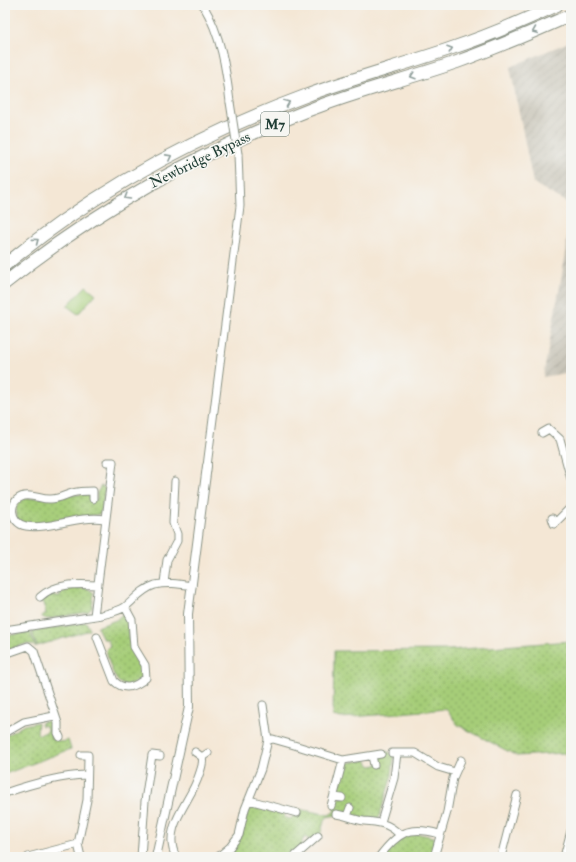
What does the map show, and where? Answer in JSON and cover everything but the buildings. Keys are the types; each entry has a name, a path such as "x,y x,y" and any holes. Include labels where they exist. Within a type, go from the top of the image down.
{"highway":[{"name":"Newbridge Bypass","path":"5,265 39,238 109,191 202,139 305,96 493,33 557,5"},
{"name":"Newbridge Bypass","path":"5,283 47,249 126,197 209,152 310,109 456,62 571,15"}],"street":[{"path":"156,857 189,707 188,614 240,206 238,154 225,63 216,33 203,5"},
{"path":"542,434 549,429 560,440 571,479"},
{"path":"94,616 113,462 107,462"},
{"path":"164,583 167,560 177,541 177,534 173,523 175,480"},
{"path":"93,499 93,491 72,493 53,499 24,496 13,504 13,516 16,521 25,526 86,518 105,519"},
{"path":"552,518 554,524 571,507"},
{"path":"5,630 94,616 125,607 142,591 153,585 164,583 192,586"},
{"path":"40,597 48,590 56,592 81,584 97,585"},
{"path":"97,636 104,644 114,681 119,686 126,688 133,686 146,678 145,665 134,647 132,620 125,607"},
{"path":"5,654 28,646 31,648 54,716 58,723 57,735"},
{"path":"218,857 227,850 238,835 249,800 262,769 268,740 263,705"},
{"path":"5,733 24,722 54,716"},
{"path":"268,740 273,739 343,760 381,754"},
{"path":"176,857 171,844 172,829 198,780 205,755 195,752"},
{"path":"381,822 394,778 394,753 415,753 438,767 455,772"},
{"path":"81,755 88,755 86,776 87,800 78,844 81,857"},
{"path":"141,857 144,801 152,756 160,756"},
{"path":"372,756 374,765"},
{"path":"331,806 343,760"},
{"path":"434,857 439,834 447,812 455,772 461,760"},
{"path":"5,793 43,781 71,776 86,776"},
{"path":"501,857 517,795"},
{"path":"334,796 342,798"},
{"path":"249,800 291,814"},
{"path":"348,816 350,808"},
{"path":"336,814 363,821 381,822 399,834"},
{"path":"379,857 399,834 416,831 439,834"},
{"path":"564,857 571,831"},
{"path":"294,857 306,841 318,836"},
{"path":"28,857 78,844"},
{"path":"227,850 232,857"}],"shaded area":[{"path":"571,41 571,372 543,377 566,253 569,204 533,183 510,67"}],"green space":[{"path":"86,286 96,294 78,314 67,306"},
{"path":"101,486 105,488 101,514 33,524 25,524 17,519 16,506 23,499 86,494 89,495 91,500 97,500 97,493"},
{"path":"87,588 94,593 92,608 88,612 47,619 42,617 42,615 46,614 44,603 40,601 51,592 55,597 60,597 61,593 67,589"},
{"path":"124,613 129,625 129,640 144,676 134,684 130,685 124,685 116,679 106,650 110,645 107,639 103,639 97,627 116,620"},
{"path":"86,622 90,630 37,646 32,632"},
{"path":"30,632 36,647 25,644 5,652 5,636"},
{"path":"571,641 571,759 564,753 517,756 458,725 446,709 341,718 333,716 334,651 449,650"},
{"path":"49,721 55,723 55,727 50,734 52,739 62,742 68,740 71,749 5,774 5,736 24,725 38,722 37,733 39,735 48,731 45,725 42,726 41,722"},
{"path":"382,752 389,752 394,757 392,775 379,818 364,819 353,816 352,812 327,817 324,821 319,839 310,840 305,837 302,841 302,847 292,857 236,857 232,850 240,837 250,806 254,805 283,813 285,818 290,819 297,816 299,809 329,815 335,811 333,808 337,800 344,796 338,791 346,763 366,760 370,766 377,765"},
{"path":"419,834 434,837 435,842 432,857 383,857 392,846 407,835"}]}
